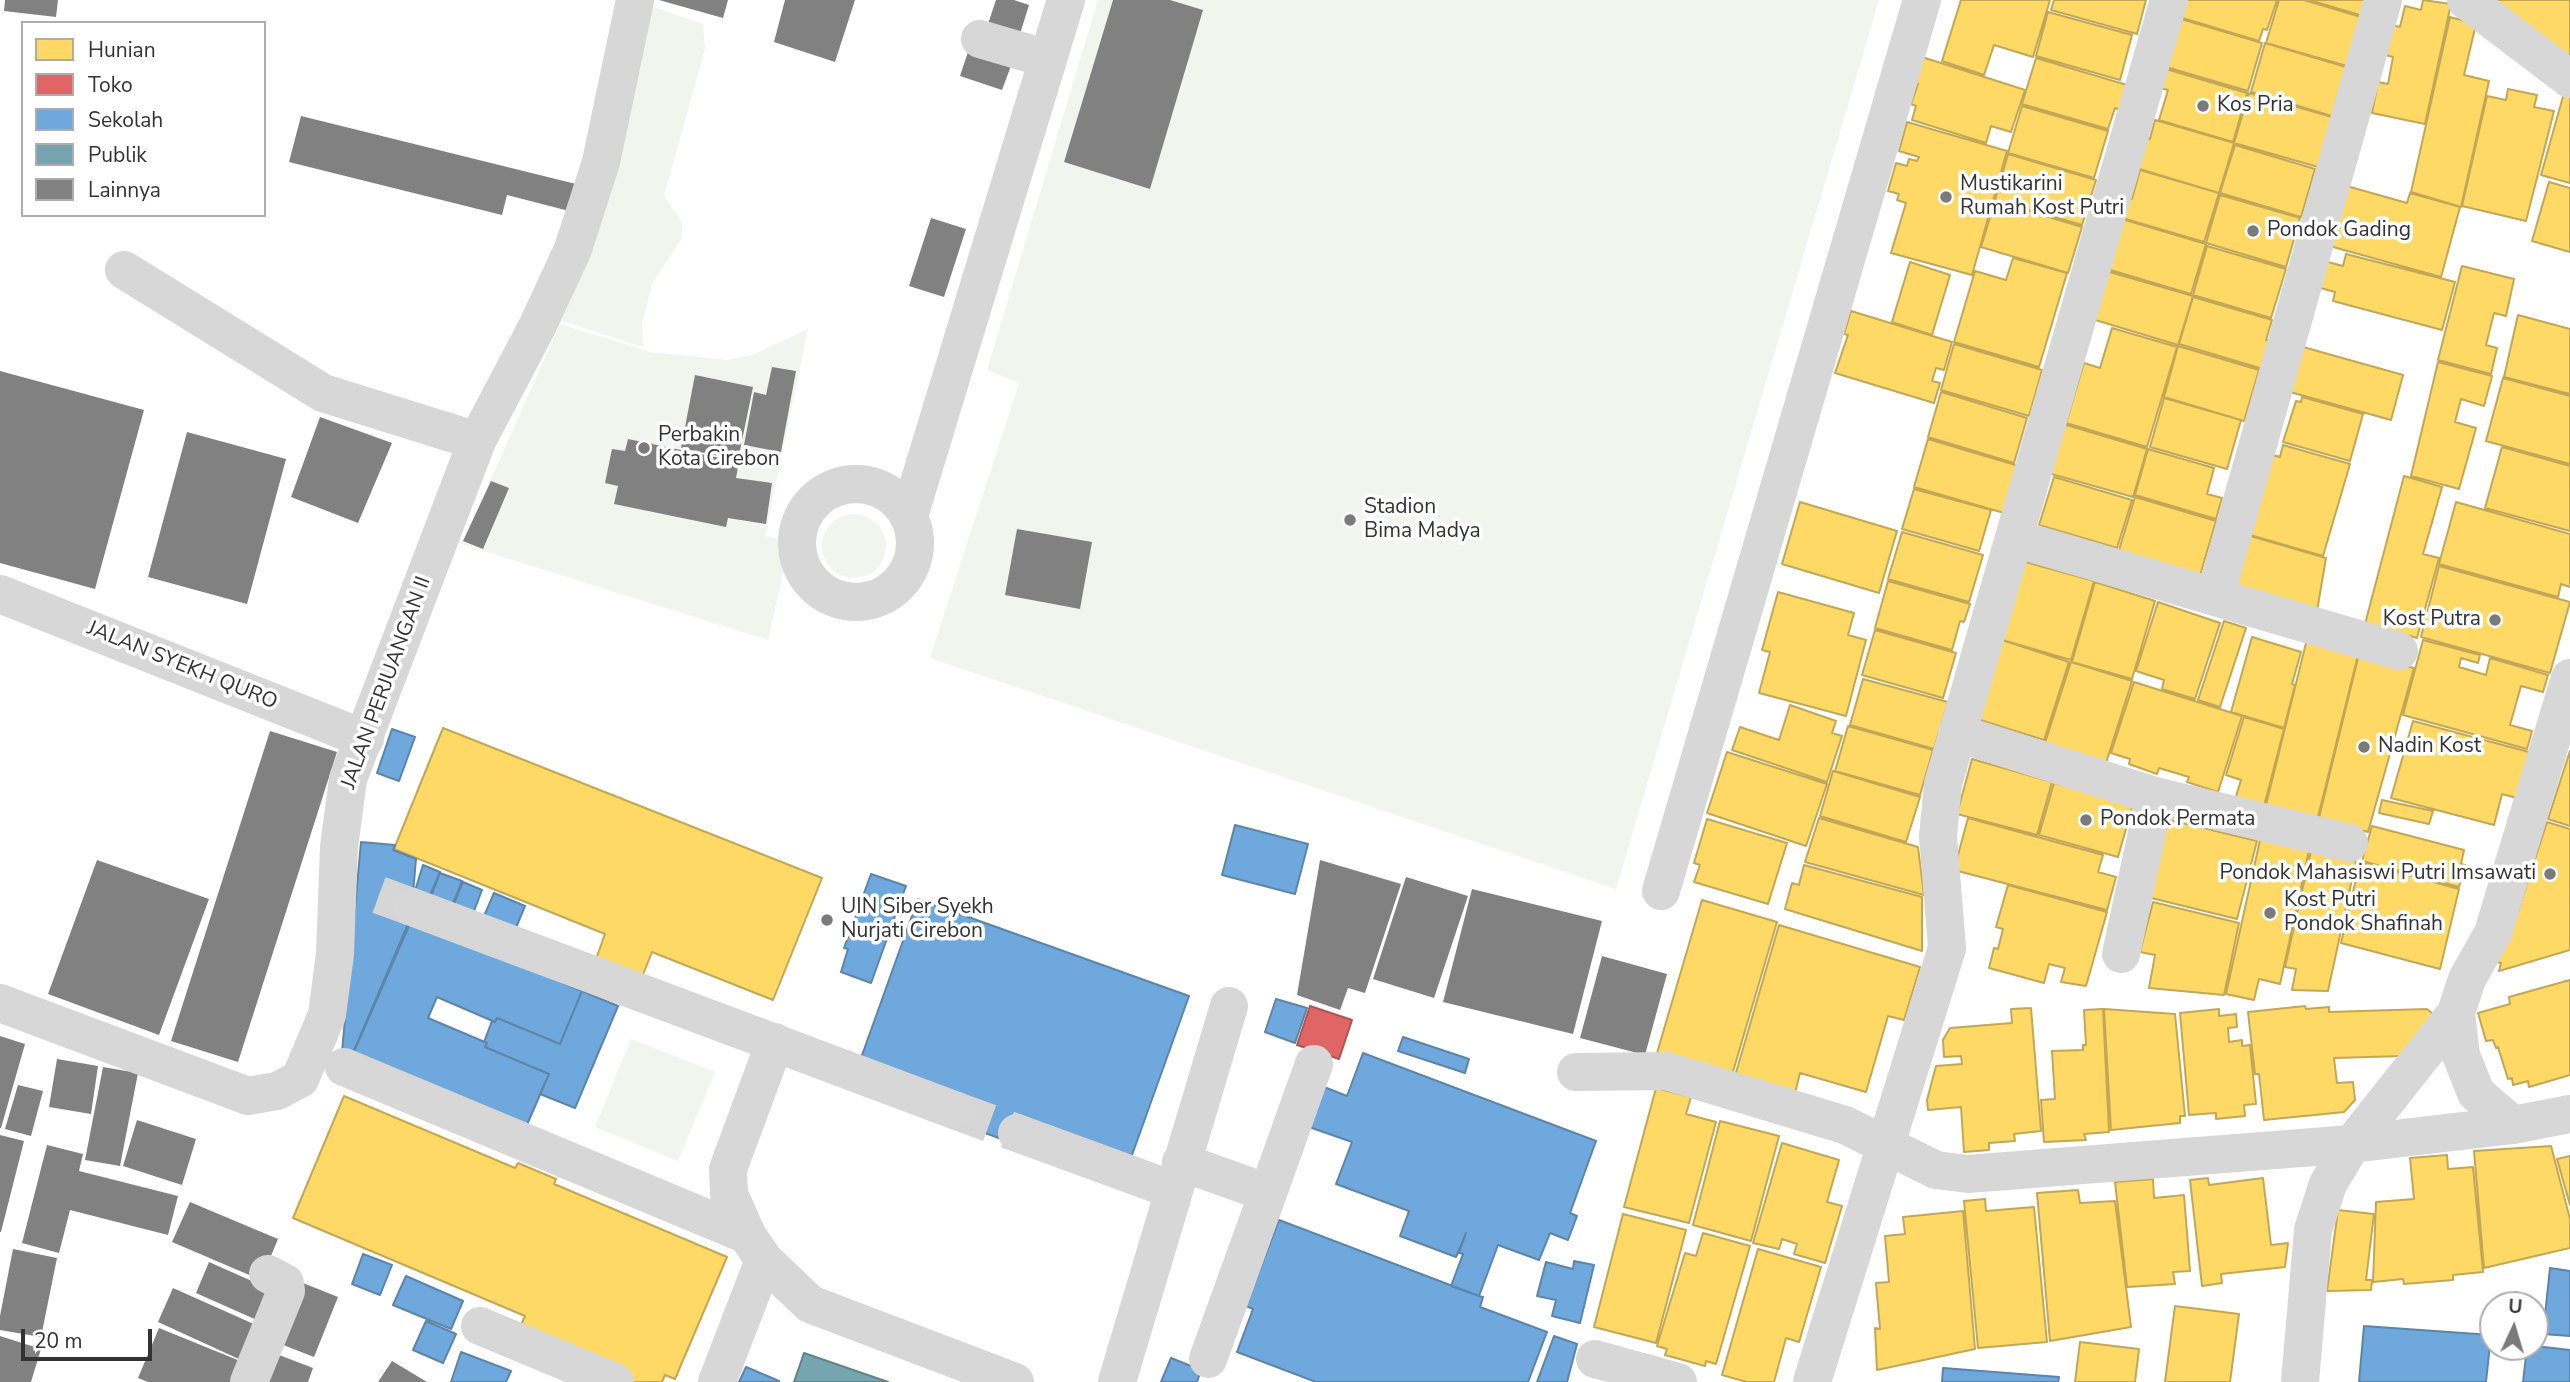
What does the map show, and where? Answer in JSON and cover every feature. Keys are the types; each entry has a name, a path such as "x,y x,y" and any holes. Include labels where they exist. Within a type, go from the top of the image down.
{"street":[{"name":"JALAN PERJUANGAN II","path":"0,1003 248,1096 270,1093 300,1079 327,1015 335,954 339,847 348,779 477,441 538,326 573,249 601,162 635,0"},
{"path":"909,516 1066,0"},
{"path":"1661,891 1922,0"},
{"path":"1812,1382 1942,963 1938,836 1943,783 2169,0"},
{"path":"2215,597 2383,0"},
{"path":"2466,0 2570,79"},
{"path":"979,39 1048,59"},
{"path":"124,270 324,393 477,441"},
{"path":"2014,538 2399,651"},
{"name":"JALAN SYEKH QURO","path":"0,594 365,739"},
{"path":"2300,1382 2314,1230 2328,1184 2352,1144 2462,996 2493,933 2570,678"},
{"path":"1957,733 2155,796 2349,843"},
{"path":"2121,954 2155,796"},
{"path":"412,907 954,1110"},
{"path":"2462,996 2461,1055 2476,1093 2513,1125"},
{"path":"1117,1382 1229,1006"},
{"path":"775,1042 727,1169 729,1194 756,1247 810,1304 1015,1382"},
{"path":"1208,1359 1314,1064"},
{"path":"344,1067 756,1247"},
{"path":"1576,1072 1665,1072 1845,1125 1936,1170 1968,1174 2352,1144 2513,1125 2570,1114"},
{"path":"1017,1133 1177,1176 1268,1193"},
{"path":"717,1382 756,1247"},
{"path":"249,1382 285,1291 285,1283 268,1275"},
{"path":"480,1326 615,1382"},
{"path":"1595,1359 1678,1382"}],"shaded area":[{"name":"Stadion Bima Madya","path":"1098,0 1879,0 1616,889 930,658 1019,383 987,370"},
{"path":"648,5 703,24 705,49 664,196 682,222 682,238 653,282 642,322 643,347 562,321 598,230"},
{"name":"Perbakin Kota Cirebon","path":"560,324 650,352 728,360 755,354 808,329 765,536 790,542 768,640 462,544"},
{"path":"848,514 860,514 877,523 884,534 884,558 877,569 860,578 848,578 836,573 827,564 822,552 822,540 827,528 836,519"},
{"path":"631,1039 715,1072 678,1161 595,1127"}],"building: Hunian":[{"path":"1961,0 2050,0 2033,57 1994,45 1984,75 1942,61"},
{"path":"2054,0 2146,0 2137,34 2051,10"},
{"path":"2184,0 2277,0 2267,30 2263,29 2259,41 2179,17"},
{"path":"2279,0 2304,0 2361,17 2347,66 2266,43"},
{"path":"2309,0 2367,0 2363,16"},
{"path":"2423,0 2451,4 2425,124 2372,113 2378,82 2388,84 2393,57 2385,55 2392,25 2400,27 2405,6 2421,10"},
{"path":"2487,0 2570,0 2570,64"},
{"path":"2048,12 2132,35 2120,80 2036,56"},
{"path":"2450,17 2476,24 2464,75 2489,81 2461,207 2411,192"},
{"path":"2181,19 2262,43 2248,91 2166,67"},
{"path":"2265,43 2346,67 2332,116 2251,92"},
{"path":"1922,57 2025,90 2011,132 1991,126 1986,143 1912,120 1916,106 1911,104 1918,84 1913,83"},
{"path":"2036,58 2127,85 2120,110 2115,108 2108,129 2022,104"},
{"name":"Kos Pria","path":"2166,69 2247,93 2233,142 2159,120 2168,90 2160,88"},
{"path":"2508,89 2537,95 2534,107 2554,111 2526,221 2462,206 2487,96 2506,100"},
{"path":"2249,93 2332,117 2318,167 2234,143"},
{"path":"2564,93 2570,97 2570,183 2541,175"},
{"path":"2022,106 2108,131 2094,178 2008,153"},
{"path":"2155,120 2234,143 2219,193 2136,168 2141,136 2150,139"},
{"name":"Mustikarini Rumah Kost Putri","path":"1907,122 2007,151 1972,275 1891,253 1906,203 1897,200 1899,194 1888,191 1896,163 1907,166 1909,159 1917,161 1919,157 1899,151"},
{"path":"2235,145 2315,169 2301,217 2220,193"},
{"path":"2008,154 2096,180 2082,225 1995,200"},
{"path":"2140,170 2219,193 2204,242 2119,217 2126,197 2132,199"},
{"path":"2549,182 2570,188 2570,252 2532,241"},
{"path":"2343,185 2407,203 2410,193 2460,207 2441,277 2326,245"},
{"name":"Pondok Gading","path":"2220,195 2300,218 2286,267 2206,243"},
{"path":"1995,201 2082,227 2068,273 1981,247"},
{"path":"2122,219 2206,244 2191,294 2107,269"},
{"path":"2207,246 2286,269 2271,318 2193,295"},
{"path":"2346,254 2455,282 2442,330 2333,301 2335,292 2317,287 2324,261 2343,266"},
{"path":"2013,258 2067,273 2039,367 1954,342 1975,271 2006,280"},
{"path":"1910,262 1950,275 1932,335 1892,322"},
{"path":"2462,266 2514,279 2506,316 2494,313 2486,345 2497,348 2491,374 2438,360"},
{"path":"2106,271 2193,296 2178,345 2092,319"},
{"path":"2193,297 2272,320 2266,340 2271,341 2263,369 2179,344"},
{"path":"1851,311 1952,342 1944,370 1936,368 1932,381 1940,383 1934,403 1835,373 1848,335 1844,334"},
{"path":"2518,315 2570,329 2570,394 2504,377"},
{"path":"2112,328 2177,347 2147,447 2066,423 2084,363 2100,368"},
{"path":"1954,344 2042,370 2029,416 1941,390"},
{"path":"2178,346 2259,370 2244,421 2164,397"},
{"path":"2303,347 2403,375 2391,420 2290,392"},
{"path":"2438,362 2492,376 2484,406 2461,399 2455,422 2476,428 2459,489 2411,476"},
{"path":"2503,378 2570,396 2570,464 2486,441"},
{"path":"1941,392 2027,418 2014,463 1928,437"},
{"path":"2302,397 2363,414 2350,461 2283,442 2296,401 2301,402"},
{"path":"2164,398 2241,420 2227,469 2150,447"},
{"path":"2063,424 2147,449 2133,497 2048,473"},
{"path":"1928,439 2022,467 2004,513 1914,487"},
{"path":"2283,445 2350,464 2323,556 2250,535 2273,455 2280,457"},
{"path":"2502,447 2570,466 2570,531 2485,508"},
{"path":"2148,449 2214,468 2207,494 2222,498 2216,519 2135,495"},
{"path":"2404,476 2442,487 2423,554 2439,558 2417,638 2365,624"},
{"path":"2054,477 2132,500 2117,548 2039,525"},
{"path":"1914,489 1991,510 1979,551 1902,529"},
{"path":"2135,497 2216,521 2199,579 2119,550"},
{"path":"1800,502 1897,531 1879,593 1782,564"},
{"path":"2456,502 2570,534 2570,587 2561,584 2558,597 2439,564"},
{"path":"1902,532 1983,555 1969,602 1888,579"},
{"path":"2247,535 2326,558 2317,611 2232,585"},
{"path":"2022,561 2094,581 2071,660 1999,639"},
{"name":"Kost Putra","path":"2439,566 2570,602 2550,673 2421,637"},
{"path":"1888,581 1970,604 1964,622 1960,621 1952,650 1875,628"},
{"path":"2095,582 2155,601 2132,679 2072,662"},
{"path":"1778,592 1854,613 1848,635 1866,640 1846,716 1759,693 1770,652 1762,650"},
{"path":"2158,602 2220,623 2195,699 2162,689 2164,680 2136,671"},
{"path":"2224,621 2246,628 2220,707 2198,700"},
{"path":"1875,630 1956,653 1943,698 1862,675"},
{"path":"2252,637 2301,652 2284,728 2231,712"},
{"path":"2307,639 2359,651 2317,821 2265,809"},
{"path":"2002,640 2069,662 2044,740 1977,719"},
{"path":"2423,640 2480,655 2478,663 2461,658 2459,667 2486,675 2490,658 2548,675 2543,692 2521,686 2510,725 2532,731 2527,749 2403,715"},
{"name":"Nadin Kost","path":"2359,654 2414,668 2368,832 2344,826 2317,826"},
{"path":"2071,662 2132,681 2105,766 2044,746"},
{"path":"1863,679 1948,702 1934,749 1850,725"},
{"path":"2134,682 2242,716 2218,792 2187,782 2189,777 2159,768 2157,774 2129,764 2130,759 2111,753"},
{"path":"1790,705 1836,721 1832,733 1842,736 1827,782 1732,750 1740,727 1779,740"},
{"path":"2244,717 2284,729 2264,806 2235,800 2241,780 2226,775"},
{"path":"2413,721 2529,752 2517,798 2502,794 2494,825 2391,798"},
{"path":"1848,726 1933,750 1920,795 1835,771"},
{"path":"443,728 822,878 773,1000 652,952 642,977 596,959 605,934 394,849"},
{"path":"2570,751 2570,826 2548,819"},
{"path":"1727,752 1827,784 1806,846 1707,813"},
{"path":"1972,759 2052,782 2037,835 1957,814"},
{"path":"1833,771 1920,797 1906,842 1820,816"},
{"name":"Pondok Permata","path":"2054,783 2133,804 2118,857 2039,835"},
{"path":"2382,800 2433,811 2429,824 2379,813"},
{"path":"1819,818 1918,847 1924,895 1805,862"},
{"path":"1968,818 2103,855 2098,872 2116,877 2107,910 1954,870"},
{"path":"2162,818 2257,841 2237,919 2143,896"},
{"path":"1707,819 1787,843 1768,904 1694,882 1700,865 1694,863"},
{"name":"Pondok Mahasiswi Putri Imsawati","path":"2547,822 2570,829 2570,950 2499,971 2501,963 2496,962 2515,921"},
{"path":"2372,826 2464,850 2461,864 2465,865 2459,887 2362,861"},
{"name":"Kost Putri Pondok Shafinah","path":"2260,840 2310,846 2280,984 2259,979 2254,1000 2226,994"},
{"path":"2312,847 2357,856 2328,991 2292,990 2296,969 2285,967"},
{"path":"2360,862 2459,889 2440,969 2341,943"},
{"path":"1804,865 1922,897 1922,951 1785,909 1792,883 1799,885"},
{"path":"2008,885 2107,912 2086,986 2061,982 2065,968 2049,964 2044,983 1989,968 2003,929 1996,927"},
{"path":"1702,900 1777,922 1732,1075 1657,1053"},
{"path":"2153,902 2239,923 2224,995 2149,988 2155,955 2140,952"},
{"path":"1779,925 1920,967 1904,1020 1888,1016 1866,1092 1800,1073 1795,1093 1735,1076"},
{"path":"2570,980 2570,1075 2529,1087 2528,1081 2513,1085 2512,1078 2508,1079 2498,1047 2496,1048 2493,1040 2486,1041 2478,1013 2510,1004 2509,997"},
{"path":"2305,1006 2306,1009 2329,1007 2329,1012 2427,1009 2437,1017 2404,1056 2334,1058 2337,1083 2353,1082 2355,1100 2344,1112 2264,1120 2259,1074 2255,1074 2248,1012"},
{"path":"2031,1008 2041,1131 2014,1134 2015,1141 1989,1143 1989,1150 1964,1152 1961,1107 1928,1110 1927,1100 1936,1066 1962,1064 1961,1056 1944,1057 1943,1040 1950,1028 2012,1023 2011,1009"},
{"path":"2103,1009 2109,1132 2084,1134 2086,1140 2044,1142 2041,1100 2055,1099 2052,1051 2083,1050 2083,1045 2086,1045 2084,1010"},
{"path":"2104,1009 2175,1014 2185,1116 2180,1116 2180,1123 2111,1130"},
{"path":"2219,1009 2219,1016 2236,1014 2237,1027 2228,1028 2229,1042 2242,1040 2242,1046 2250,1045 2256,1104 2244,1105 2245,1116 2216,1119 2216,1113 2189,1115 2180,1013"},
{"path":"1656,1088 1691,1097 1686,1114 1716,1122 1689,1223 1624,1207"},
{"path":"344,1096 515,1168 518,1163 556,1179 554,1184 727,1257 675,1379 665,1375 662,1382 625,1382 516,1336 525,1316 293,1218"},
{"path":"1720,1121 1779,1136 1751,1241 1693,1225"},
{"path":"1782,1143 1839,1160 1827,1202 1842,1206 1825,1263 1794,1254 1797,1244 1782,1239 1779,1249 1753,1243"},
{"path":"2551,1146 2570,1219 2570,1248 2484,1268 2474,1151"},
{"path":"2447,1155 2448,1169 2473,1167 2483,1272 2453,1275 2453,1280 2404,1284 2403,1279 2373,1282 2376,1202 2414,1199 2410,1158"},
{"path":"2570,1156 2570,1205 2557,1159"},
{"path":"2208,1178 2209,1185 2263,1178 2271,1245 2288,1243 2285,1267 2221,1274 2222,1283 2202,1286 2190,1180"},
{"path":"2153,1179 2154,1198 2184,1195 2190,1271 2173,1272 2175,1284 2127,1287 2115,1182"},
{"path":"2078,1190 2080,1203 2115,1201 2131,1327 2050,1341 2037,1193"},
{"path":"1985,1199 1986,1211 2034,1207 2047,1342 1978,1348 1964,1201"},
{"path":"2338,1210 2374,1214 2366,1280 2372,1280 2371,1290 2327,1291"},
{"path":"1963,1211 1975,1349 1877,1370 1875,1328 1880,1329 1876,1283 1889,1282 1885,1236 1905,1234 1903,1217"},
{"path":"1623,1214 1686,1230 1656,1343 1594,1327"},
{"path":"1703,1233 1750,1246 1716,1364 1706,1361 1705,1366 1665,1355 1667,1349 1657,1346 1685,1253 1696,1256"},
{"path":"1758,1249 1821,1267 1799,1342 1786,1338 1774,1382 1747,1382 1722,1375"},
{"path":"2175,1306 2239,1314 2230,1382 2165,1382"},
{"path":"2080,1342 2139,1349 2135,1382 2075,1382"}],"building: Toko":[{"path":"1310,1006 1352,1020 1339,1059 1297,1045"}],"building: Sekolah":[{"path":"392,729 415,737 399,781 377,773"},
{"path":"1235,825 1308,844 1295,894 1222,875"},
{"path":"361,842 395,845 393,850 416,859 411,917 353,1053 342,1052"},
{"path":"423,865 440,872 428,900 414,894"},
{"path":"440,873 462,881 450,911 429,902"},
{"path":"871,874 906,886 871,983 841,972 848,949 844,948"},
{"path":"463,882 482,890 471,919 451,911"},
{"path":"494,893 525,906 513,935 481,923"},
{"path":"918,899 1189,996 1132,1155 1013,1143 951,1121 861,1058"},
{"path":"412,919 582,991 560,1044 497,1018 495,1022 437,997 428,1018 487,1043 485,1047 549,1074 526,1127 353,1054"},
{"path":"582,991 618,1006 575,1108 540,1094 549,1074 485,1047 487,1043 484,1042 492,1021 495,1022 497,1018 560,1044"},
{"path":"1276,999 1307,1008 1295,1043 1265,1032"},
{"path":"1403,1037 1469,1059 1465,1073 1398,1051"},
{"path":"1363,1053 1596,1141 1570,1213 1577,1216 1568,1240 1550,1233 1539,1260 1498,1245 1479,1296 1451,1286 1463,1254 1459,1253 1466,1233 1456,1257 1400,1236 1409,1211 1336,1184 1352,1142 1309,1127 1324,1087 1347,1096"},
{"path":"1279,1220 1483,1297 1480,1307 1547,1332 1528,1382 1316,1382 1237,1352 1253,1309 1246,1306"},
{"path":"363,1254 392,1265 380,1295 352,1284"},
{"path":"1574,1261 1594,1265 1580,1323 1552,1316 1556,1300 1537,1296 1546,1262 1573,1269"},
{"path":"2550,1268 2570,1271 2570,1336 2549,1334"},
{"path":"406,1276 463,1301 451,1329 393,1305"},
{"path":"426,1321 456,1334 443,1363 413,1350"},
{"path":"2364,1326 2479,1334 2479,1361 2488,1361 2486,1382 2359,1382"},
{"path":"1554,1336 1577,1344 1567,1382 1537,1382"},
{"path":"2549,1348 2570,1350 2570,1382 2523,1382 2525,1361 2549,1361"},
{"path":"461,1352 511,1371 506,1382 451,1382"},
{"path":"1171,1358 1201,1370 1197,1382 1161,1382"},
{"path":"746,1367 779,1381 779,1382 739,1382"},
{"path":"1943,1368 2059,1377 2058,1382 1942,1382"}],"building: Publik":[{"path":"804,1353 888,1382 794,1382"}],"building: Lainnya":[{"path":"5,0 58,0 56,17 4,11"},
{"path":"659,0 728,0 723,18"},
{"path":"785,0 855,0 835,62 774,42"},
{"path":"996,0 1014,0 1029,5 1019,37 987,27"},
{"path":"1113,0 1170,0 1203,10 1150,189 1064,162"},
{"path":"969,49 1012,63 1002,90 960,76"},
{"path":"301,116 580,185 573,212 507,195 502,215 289,162"},
{"path":"931,218 966,229 944,297 909,286"},
{"path":"772,367 796,371 781,452 744,445 754,392 766,395"},
{"path":"0,371 144,410 95,589 0,563"},
{"path":"695,375 753,387 738,460 681,448"},
{"path":"320,417 392,443 358,523 291,497"},
{"path":"187,432 286,459 247,604 148,577"},
{"path":"628,439 739,462 736,478 772,483 766,524 728,518 726,527 614,504 618,486 605,483 612,449 625,451"},
{"path":"491,481 509,488 483,549 463,541"},
{"path":"1017,529 1092,542 1080,609 1005,595"},
{"path":"270,731 337,752 238,1062 171,1041"},
{"path":"97,860 209,899 159,1035 48,994"},
{"path":"1320,860 1401,884 1365,993 1348,988 1340,1010 1297,995"},
{"path":"1406,877 1468,896 1434,998 1373,979"},
{"path":"1472,889 1602,921 1573,1034 1443,1002"},
{"path":"1602,956 1667,974 1645,1055 1580,1038"},
{"path":"0,1036 25,1044 1,1128 0,1128"},
{"path":"57,1059 98,1066 91,1114 49,1107"},
{"path":"103,1067 138,1073 120,1166 85,1160"},
{"path":"18,1085 43,1091 31,1136 5,1129"},
{"path":"137,1120 196,1139 182,1185 123,1166"},
{"path":"0,1135 24,1141 1,1232 0,1232"},
{"path":"47,1145 83,1154 79,1171 178,1196 168,1235 70,1210 59,1253 22,1243"},
{"path":"190,1202 278,1239 261,1280 172,1242"},
{"path":"13,1249 57,1258 41,1337 0,1330 0,1316"},
{"path":"209,1262 272,1290 259,1321 196,1293"},
{"path":"298,1281 338,1297 314,1357 273,1341"},
{"path":"173,1288 256,1325 241,1360 158,1322"},
{"path":"159,1328 245,1363 238,1382 148,1382 138,1378"},
{"path":"0,1336 41,1349 31,1382 0,1382"},
{"path":"266,1350 313,1368 308,1382 254,1382"},
{"path":"392,1361 427,1382 378,1382"}],"tunnel":[{"path":"379,895 412,907"},
{"path":"954,1110 1017,1133"}],"place":[{"name":"Kos Pria","path":"2203,106"},
{"name":"Mustikarini Rumah Kost Putri","path":"1946,197"},
{"name":"Pondok Gading","path":"2253,231"},
{"name":"Perbakin Kota Cirebon","path":"644,448"},
{"name":"Stadion Bima Madya","path":"1350,520"},
{"name":"Kost Putra","path":"2495,620"},
{"name":"Nadin Kost","path":"2364,747"},
{"name":"Pondok Permata","path":"2086,820"},
{"name":"Pondok Mahasiswi Putri Imsawati","path":"2550,874"},
{"name":"Kost Putri Pondok Shafinah","path":"2270,913"},
{"name":"UIN Siber Syekh Nurjati Cirebon","path":"827,920"}]}
